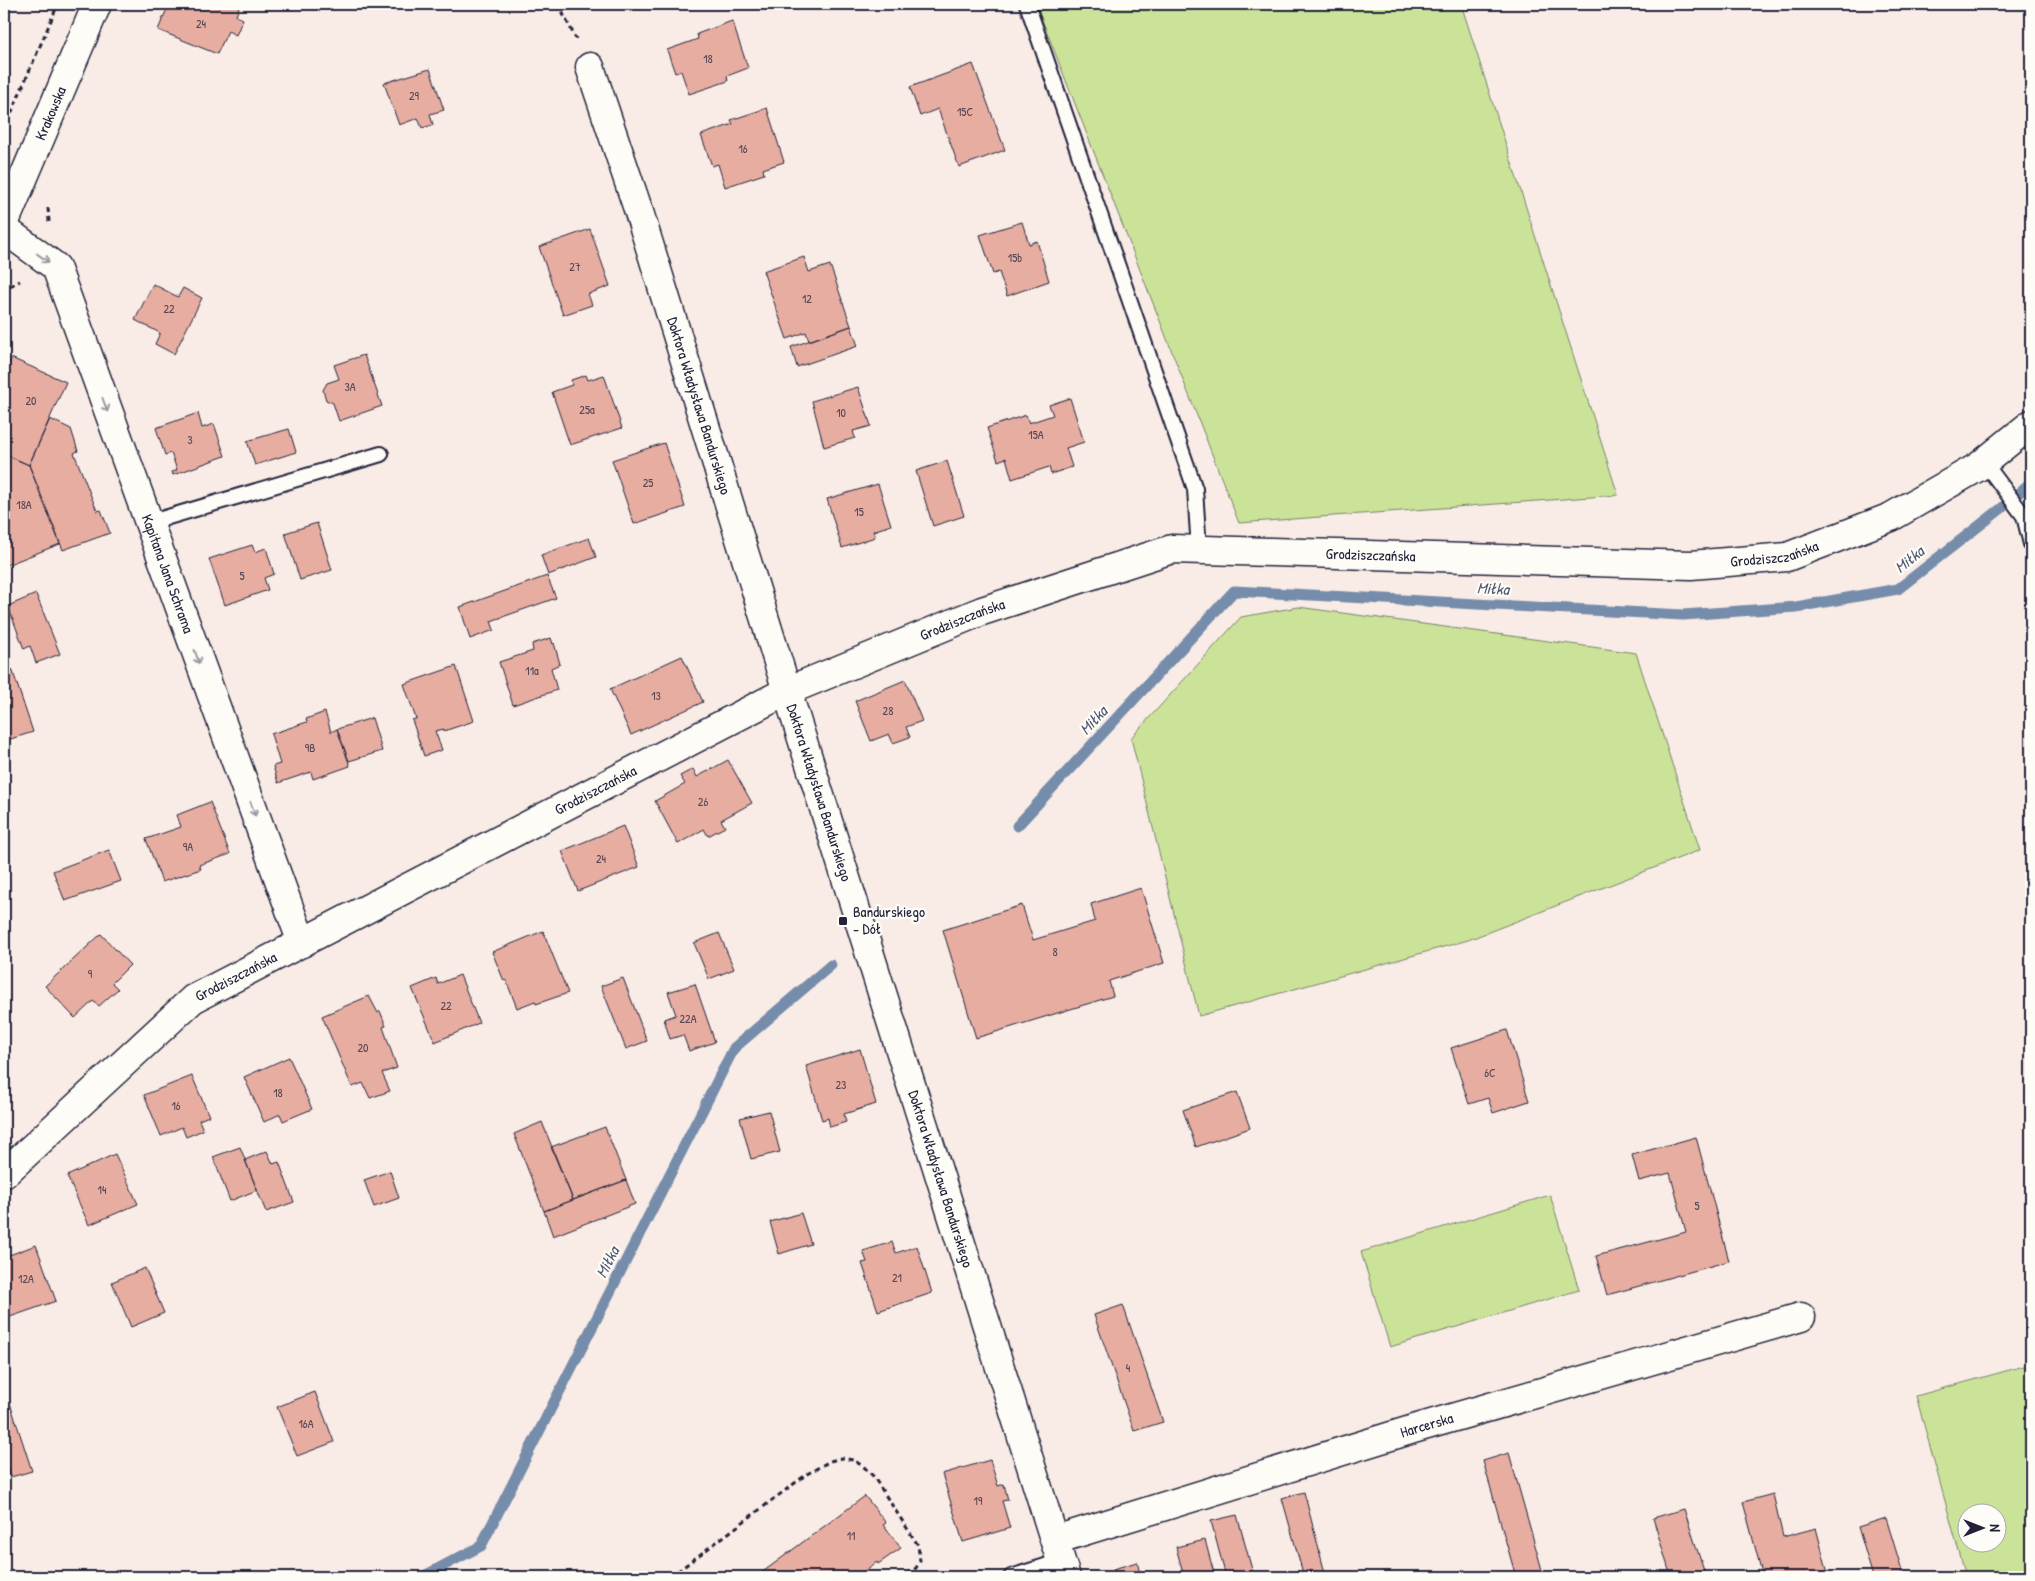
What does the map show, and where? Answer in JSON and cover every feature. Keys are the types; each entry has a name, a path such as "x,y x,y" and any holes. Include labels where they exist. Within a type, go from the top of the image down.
{"street":[{"name":"Krakowska","path":"4,224 97,4"},
{"name":"Doktora Władysława Bandurskiego","path":"590,67 643,224 787,691 1061,1559"},
{"name":"Kapitana Jana Schrama","path":"4,229 56,267 302,943"},
{"name":"Grodziszczańska","path":"4,1174 194,999 787,691 982,612 1172,549 1691,566 1787,557 1891,517 1984,462 2031,424"},
{"name":"Harcerska","path":"1061,1559 1417,1428 1801,1317"}],"lane":[{"path":"1027,4 1195,489 1199,550"},
{"path":"148,523 381,454"},
{"path":"1984,462 2024,516 2031,544"},
{"path":"1011,1577 1061,1559"}],"path":[{"path":"4,130 58,4"},
{"path":"558,4 590,67"},
{"path":"670,1577 807,1474 830,1461 842,1458 853,1460 863,1466 873,1476 918,1545 920,1560 916,1568 904,1577"}],"green space":[{"path":"1036,4 1461,4 1618,495 1239,523"},
{"path":"1298,607 1636,653 1700,850 1468,940 1199,1016 1131,738 1241,617"},
{"path":"1550,1195 1579,1290 1390,1347 1361,1252"},
{"path":"2031,1364 2031,1577 1966,1577 1960,1554 2008,1554 2008,1504 1958,1504 1958,1548 1916,1396"}],"building":[{"path":"169,4 240,4 236,16 243,19 236,35 228,31 217,54 158,30"},
{"path":"732,21 748,68 727,76 728,81 689,94 681,71 675,73 667,50 698,39 697,34"},
{"path":"973,64 1005,150 959,167 938,109 920,116 910,87"},
{"path":"430,69 444,110 430,114 433,125 422,128 418,118 399,125 384,83"},
{"path":"767,108 784,162 763,169 764,174 725,187 718,164 712,166 701,135 733,124 731,120"},
{"path":"1022,222 1029,244 1037,241 1049,281 1007,296 999,272 993,274 980,235"},
{"path":"590,229 610,286 588,294 592,305 563,315 539,247"},
{"path":"804,257 809,272 830,265 851,326 809,341 806,332 787,339 763,271"},
{"path":"153,284 178,297 183,288 202,298 174,354 155,344 160,333 135,320"},
{"path":"851,326 858,346 797,367 791,347"},
{"path":"364,355 382,406 339,421 333,403 326,400 323,390 327,383 339,379 334,365"},
{"path":"11,358 66,382 29,465 4,454 4,375"},
{"path":"586,375 588,380 604,375 622,428 570,445 552,392 572,385 571,380"},
{"path":"858,387 871,426 853,431 855,438 824,447 812,401"},
{"path":"1070,398 1084,442 1066,448 1072,467 1051,474 1049,467 1012,479 1006,458 998,461 987,428 1026,415 1029,423 1053,415 1049,405"},
{"path":"198,413 202,428 214,424 225,456 173,475 172,472 177,470 171,453 165,455 156,428"},
{"path":"50,419 71,429 78,451 74,453 97,511 101,510 110,533 63,550 29,465"},
{"path":"289,429 296,452 255,465 247,441"},
{"path":"664,443 685,507 634,524 612,460"},
{"path":"4,454 29,465 60,544 4,566"},
{"path":"947,461 964,516 933,526 916,471"},
{"path":"878,484 891,525 873,531 875,537 842,548 827,499"},
{"path":"317,523 332,570 300,580 285,533"},
{"path":"589,538 596,557 548,575 541,555"},
{"path":"252,545 255,552 266,548 274,574 264,578 268,590 225,605 209,559"},
{"path":"547,576 556,598 491,621 494,630 470,639 460,607"},
{"path":"36,594 60,654 36,663 30,646 24,649 8,606"},
{"path":"551,638 560,664 551,668 557,690 513,705 499,662 533,651 532,644"},
{"path":"682,656 703,702 631,735 610,689"},
{"path":"456,666 474,721 444,731 444,729 435,731 442,750 424,756 412,720 416,719 404,684"},
{"path":"12,669 33,732 4,741 4,672"},
{"path":"905,680 922,721 906,727 910,737 893,743 889,734 871,741 855,701"},
{"path":"325,712 331,732 337,729 350,766 313,779 311,772 278,783 273,766 280,764 271,734 307,722 306,719"},
{"path":"372,718 382,751 349,761 337,729"},
{"path":"728,760 752,803 721,820 725,827 708,836 704,829 678,844 655,801 685,784 680,776 693,769 697,777"},
{"path":"210,802 230,854 199,865 201,869 162,882 146,839 181,827 177,815"},
{"path":"623,826 639,867 578,891 562,851"},
{"path":"109,850 121,881 65,901 53,871"},
{"path":"1141,888 1164,963 1109,981 1113,996 976,1038 943,930 1022,905 1033,940 1095,921 1091,904"},
{"path":"543,931 568,993 536,1004 535,1001 517,1008 492,952"},
{"path":"719,933 734,969 709,979 694,943"},
{"path":"101,934 130,965 112,983 118,989 99,1006 93,1001 75,1018 45,986"},
{"path":"460,975 479,1023 435,1042 412,988 436,978 438,984"},
{"path":"623,978 647,1041 626,1049 601,986"},
{"path":"695,984 715,1042 689,1051 683,1035 670,1039 664,1019 676,1015 668,992"},
{"path":"369,996 378,1013 380,1011 386,1026 383,1027 397,1068 382,1073 390,1091 370,1098 363,1083 352,1087 322,1016"},
{"path":"1507,1030 1529,1101 1493,1113 1488,1098 1469,1104 1451,1048"},
{"path":"860,1049 876,1104 844,1114 846,1122 830,1127 828,1118 822,1120 806,1066"},
{"path":"289,1057 312,1109 283,1121 280,1114 264,1122 244,1077"},
{"path":"192,1076 209,1116 199,1120 203,1130 186,1137 182,1127 161,1136 144,1095"},
{"path":"1237,1092 1250,1128 1196,1147 1183,1110"},
{"path":"769,1111 780,1152 751,1159 740,1118"},
{"path":"542,1122 573,1200 544,1211 514,1134"},
{"path":"605,1127 626,1180 573,1200 551,1147"},
{"path":"1696,1137 1729,1261 1607,1295 1596,1256 1686,1232 1670,1173 1639,1181 1632,1155"},
{"path":"240,1147 257,1190 230,1201 213,1157"},
{"path":"267,1151 273,1164 279,1162 294,1202 266,1212 245,1160"},
{"path":"115,1154 138,1204 89,1225 67,1176"},
{"path":"390,1171 399,1198 374,1207 364,1180"},
{"path":"626,1180 635,1204 553,1236 544,1211"},
{"path":"801,1213 811,1244 779,1254 770,1222"},
{"path":"892,1242 896,1253 917,1246 932,1293 878,1311 862,1263 867,1262 863,1251"},
{"path":"36,1245 56,1301 10,1317 6,1307 4,1308 4,1257"},
{"path":"145,1268 164,1313 131,1327 112,1282"},
{"path":"1123,1305 1163,1422 1134,1431 1094,1315"},
{"path":"6,1391 32,1471 11,1477 4,1454 4,1392"},
{"path":"315,1392 334,1442 297,1456 277,1407"},
{"path":"1509,1453 1544,1577 1516,1577 1483,1461"},
{"path":"990,1460 998,1486 1004,1484 1008,1500 1002,1501 1010,1528 963,1542 942,1474"},
{"path":"1304,1492 1326,1577 1304,1577 1282,1498"},
{"path":"1773,1494 1783,1537 1816,1528 1829,1577 1763,1577 1743,1502"},
{"path":"865,1496 886,1523 883,1525 901,1548 856,1577 756,1577"},
{"path":"1684,1509 1706,1577 1671,1577 1653,1518"},
{"path":"1237,1515 1254,1577 1226,1577 1211,1521"},
{"path":"1886,1518 1904,1577 1873,1577 1858,1527"},
{"path":"1205,1540 1215,1577 1184,1577 1176,1547"},
{"path":"1137,1562 1141,1577 1115,1577 1113,1569"}],"waterway":[{"name":"Miłka","path":"1017,826 1234,591 1683,615 1796,607 1898,589 2002,508 2031,482"},
{"name":"Miłka","path":"422,1577 481,1546 734,1048 831,965"}],"place":[{"name":"Bandurskiego - Dół","path":"843,921"}]}
